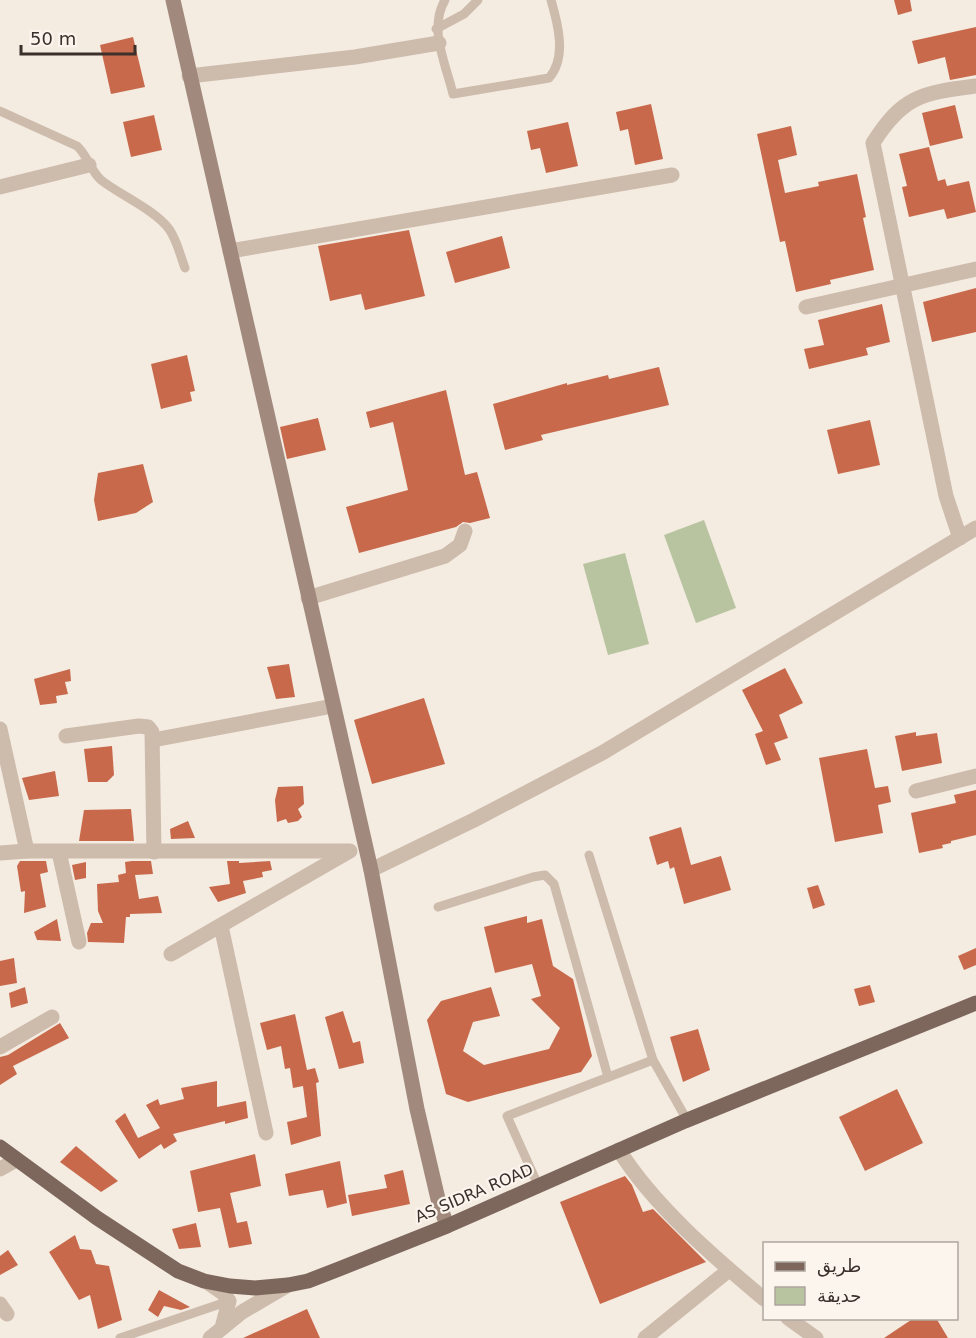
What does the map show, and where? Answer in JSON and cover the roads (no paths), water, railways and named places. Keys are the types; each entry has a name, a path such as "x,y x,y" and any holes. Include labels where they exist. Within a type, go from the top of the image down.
{"main road":[{"name":"AS SIDRA ROAD","path":"0,1147 97,1218 178,1271 204,1281 255,1288 288,1285 308,1281 447,1226 687,1120 976,1003"}],"street":[{"path":"173,0 371,870 417,1109 447,1226"},
{"path":"189,76 355,57 438,36"},
{"path":"960,538 946,496 873,143 882,129 914,98 934,91 976,86"},
{"path":"0,187 89,165"},
{"path":"230,251 672,175"},
{"path":"806,307 976,269"},
{"path":"371,870 603,753 976,528"},
{"path":"308,598 445,556 460,545 465,531"},
{"path":"153,740 333,706"},
{"path":"66,735 140,726 148,727 152,732 154,852"},
{"path":"0,729 27,851"},
{"path":"916,791 976,776"},
{"path":"171,954 350,851 365,845"},
{"path":"0,853 27,851 350,851"},
{"path":"59,852 79,942"},
{"path":"221,926 266,1133"},
{"path":"0,1047 52,1017"},
{"path":"619,1150 645,1187 729,1270 763,1297"},
{"path":"0,1169 16,1160"},
{"path":"645,1338 729,1270"},
{"path":"204,1281 223,1293 229,1301 222,1328"},
{"path":"210,1338 242,1311 288,1285"},
{"path":"791,1320 816,1338"}],"lane":[{"path":"445,0 440,8 438,36 453,94 549,78 557,67 560,54 551,0"},
{"path":"438,36 478,0"},
{"path":"0,111 58,135 77,146 85,154 89,165 100,179 165,224 175,241 185,268"},
{"path":"589,855 653,1060 687,1120"},
{"path":"438,908 532,877 545,875 554,884 608,1077"},
{"path":"538,1185 507,1116 653,1060"},
{"path":"120,1338 229,1301"}]}
